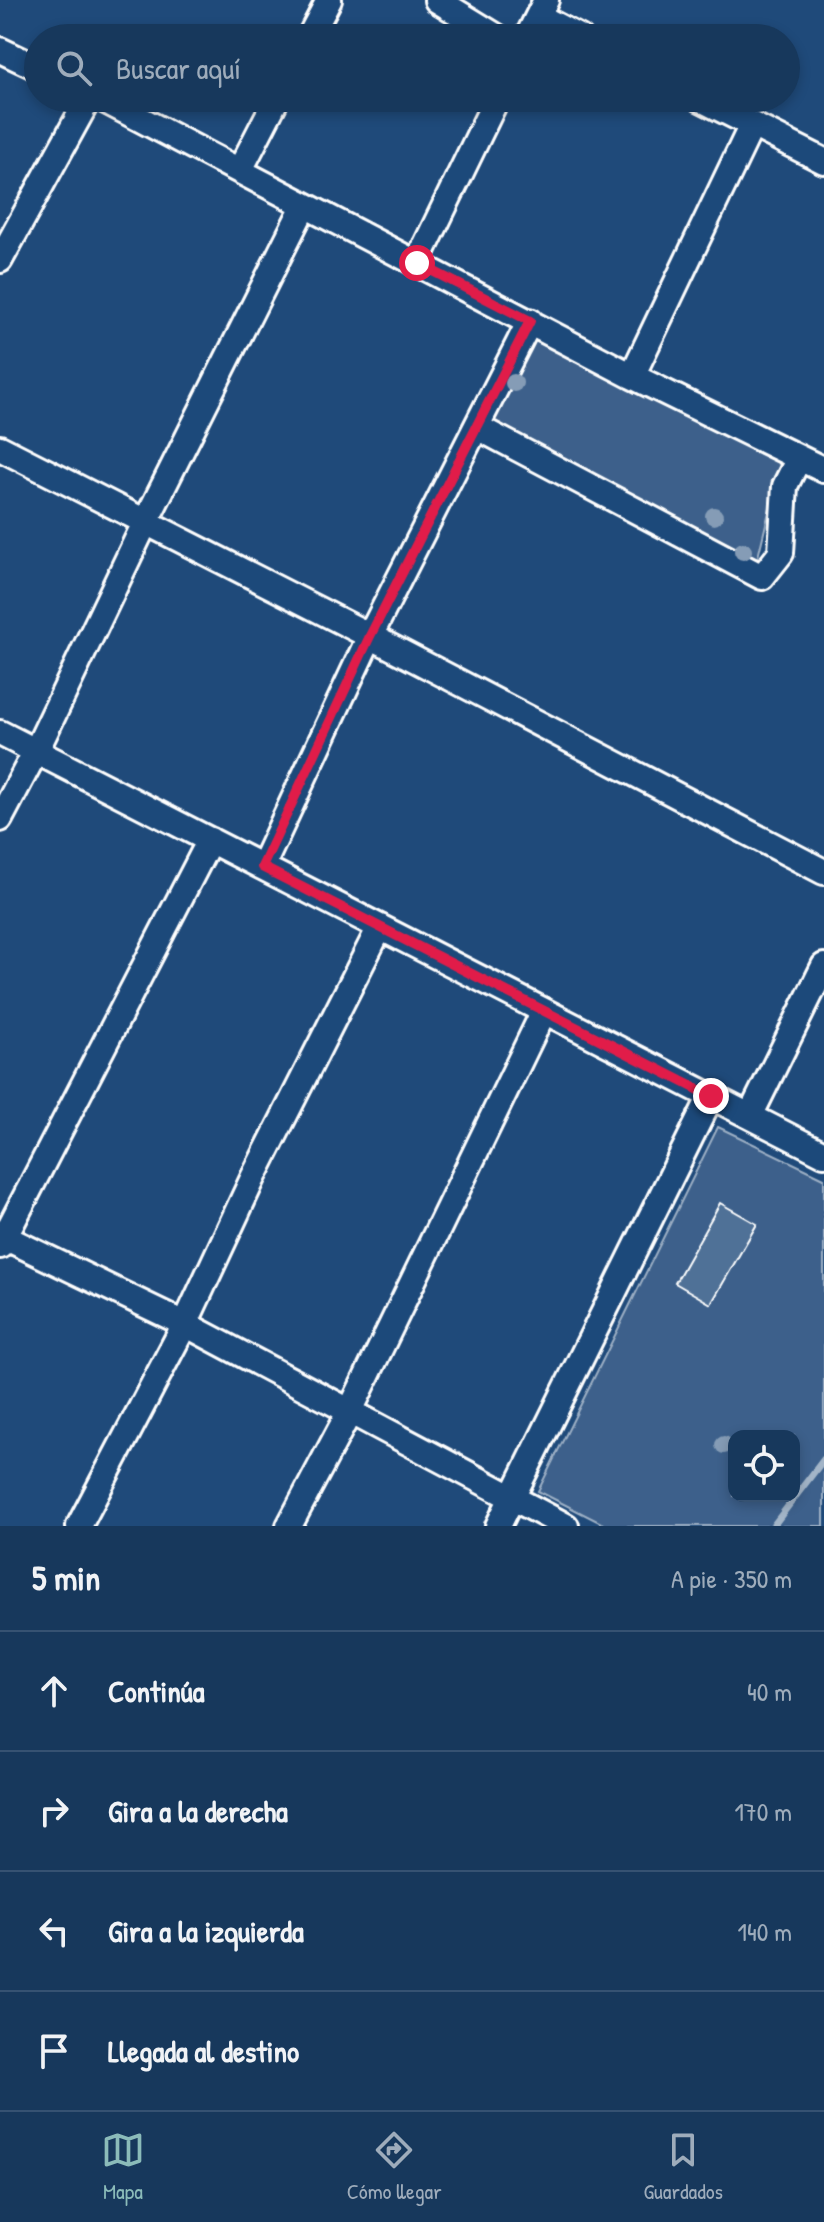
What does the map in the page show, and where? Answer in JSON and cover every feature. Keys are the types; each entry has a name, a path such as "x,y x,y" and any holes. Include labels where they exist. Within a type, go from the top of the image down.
{"street":[{"path":"316,24 329,0"},
{"path":"437,0 476,24"},
{"path":"0,50 24,61"},
{"path":"0,260 81,112"},
{"path":"127,112 632,376 824,470"},
{"path":"240,170 270,112"},
{"path":"417,263 490,112"},
{"path":"726,112 824,161"},
{"path":"632,376 752,125"},
{"path":"0,819 304,206"},
{"path":"262,867 370,636 530,321"},
{"path":"477,427 762,577 781,553 785,486 799,458"},
{"path":"0,448 824,872"},
{"path":"0,733 824,1154"},
{"path":"210,840 2,1239 185,1324 566,1526"},
{"path":"79,1526 185,1324 253,1178 380,927"},
{"path":"750,1116 824,966"},
{"path":"289,1526 349,1413 544,1011"},
{"path":"498,1526 711,1096"}],"shaded area":[{"path":"531,338 781,462 757,561 489,424"},
{"path":"718,1127 824,1178 824,1526 607,1526 538,1491"}],"building":[{"path":"720,1203 757,1224 711,1304 675,1283"}],"waterway":[{"path":"773,1526 824,1459"}],"route":[{"path":"417,263 530,321 370,636 262,867 711,1096"}]}
